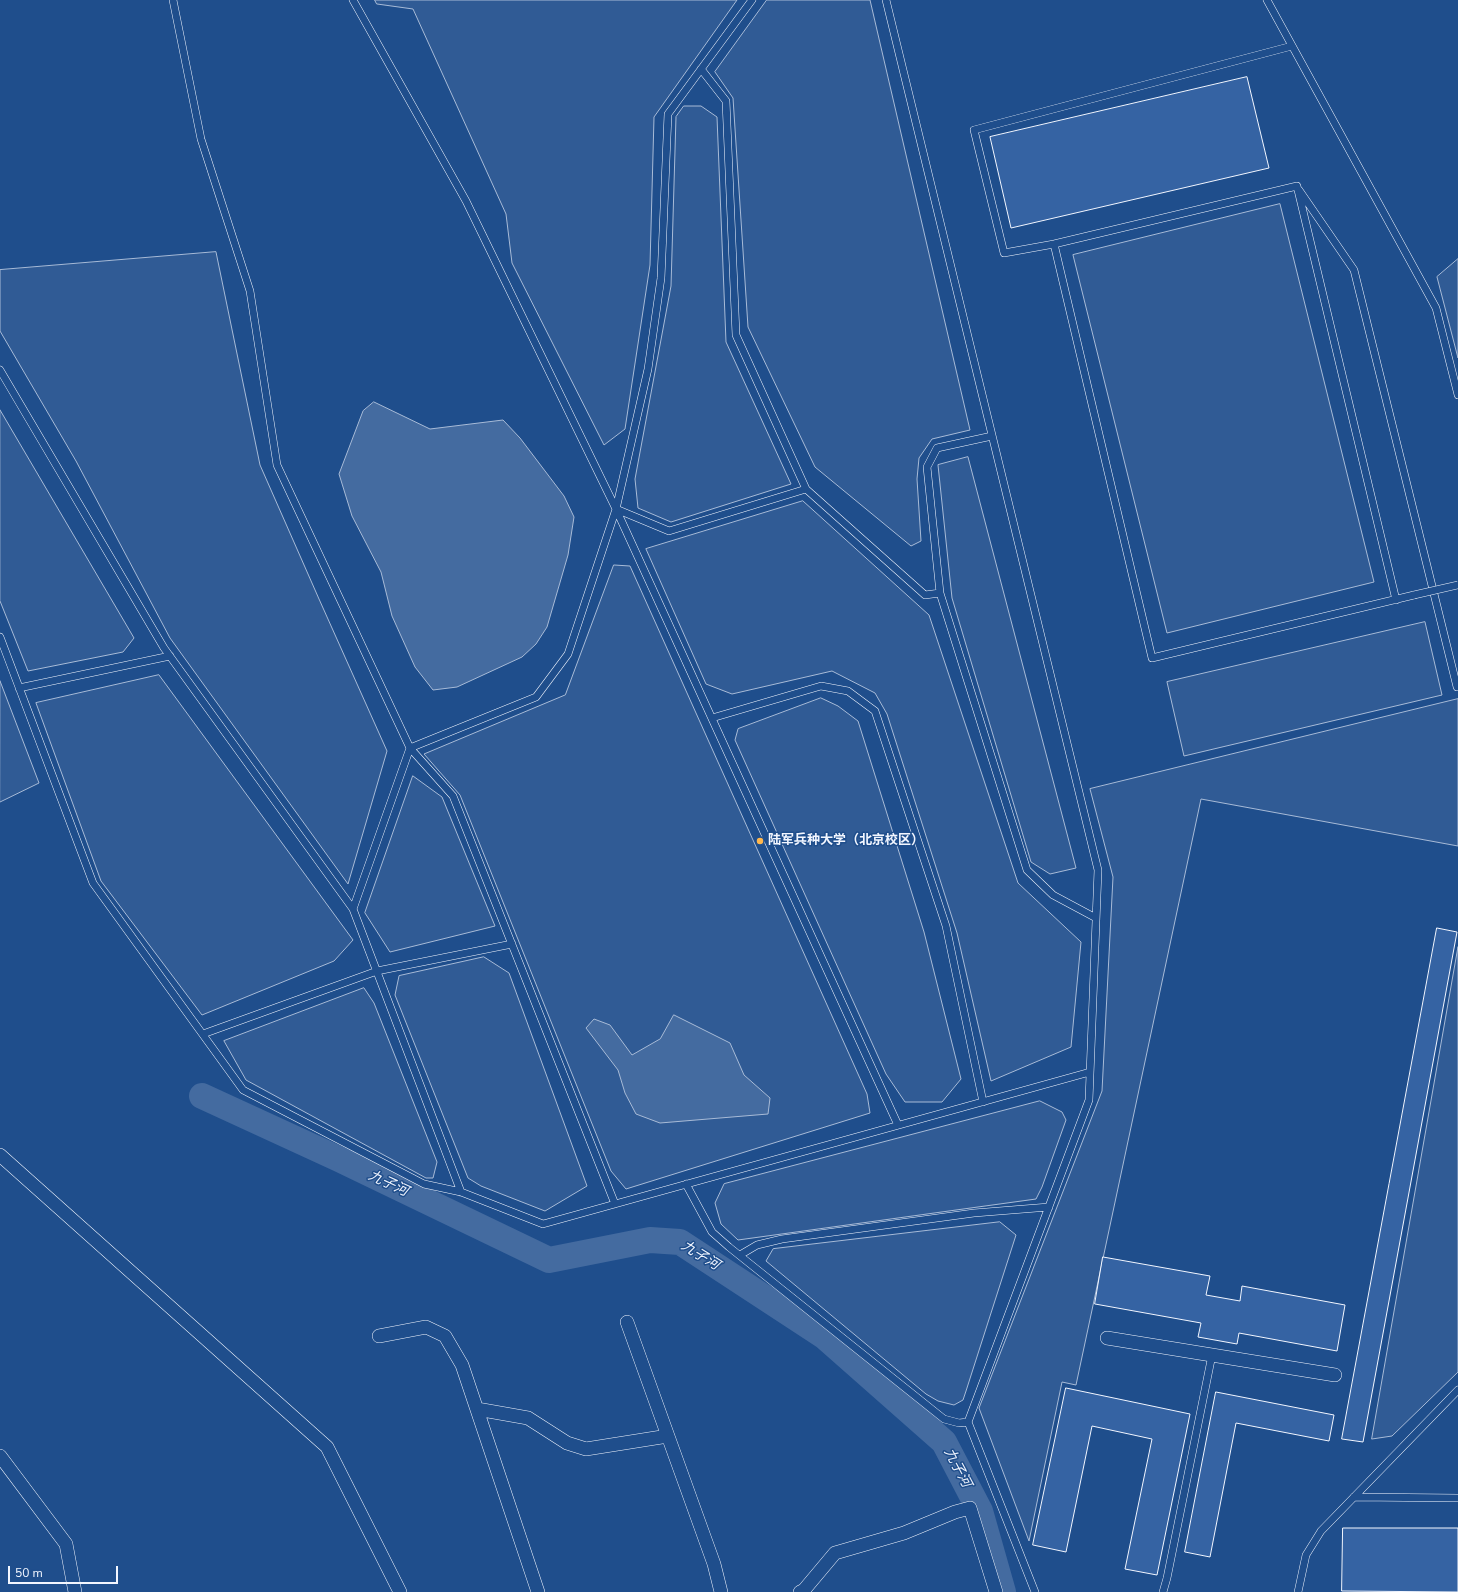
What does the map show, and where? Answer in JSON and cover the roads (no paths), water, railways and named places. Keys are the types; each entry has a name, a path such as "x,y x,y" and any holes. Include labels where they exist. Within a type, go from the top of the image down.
{"street":[{"path":"0,1155 327,1447 400,1592"},
{"path":"627,1322 714,1564 721,1592"},
{"path":"379,1336 426,1327 445,1336 462,1365 538,1592"},
{"path":"1107,1338 1335,1376"},
{"path":"477,1410 528,1418 567,1443 586,1449 668,1436"},
{"path":"0,1456 66,1544 75,1592"},
{"path":"800,1592 804,1590 835,1553 904,1533 955,1512 970,1508 996,1592"}],"lane":[{"path":"173,0 202,139 250,291 277,465 410,748 453,796 615,1204"},
{"path":"353,0 466,201 616,509 898,1125"},
{"path":"353,908 410,748 536,697 568,654 616,509 648,370 661,278 668,114 752,0"},
{"path":"886,0 1098,870 1089,1100 968,1422 1035,1592"},
{"path":"1266,0 1436,308 1458,395"},
{"path":"1292,46 974,130 1004,253 1054,244 1297,186"},
{"path":"700,69 726,101 736,335 806,489 925,595 940,593"},
{"path":"1297,186 1396,600"},
{"path":"1297,186 1354,270 1457,687"},
{"path":"1054,244 1152,658 1458,585"},
{"path":"0,370 170,656 353,908 461,1192"},
{"path":"992,436 937,448 927,467 940,593 1027,870 1053,895 1096,918"},
{"path":"616,509 669,531 806,489"},
{"path":"0,637 93,883 243,1090 424,1184 461,1192 542,1224 1090,1072"},
{"path":"19,688 170,656"},
{"path":"712,718 821,686 848,691 876,711 946,926 983,1102"},
{"path":"203,1034 377,971 512,944"},
{"path":"686,1184 712,1232 944,1418 959,1423 968,1422"},
{"path":"740,1255 757,1245 782,1239 974,1213 1049,1207"},
{"path":"1163,1592 1169,1570 1212,1355"},
{"path":"1298,1592 1306,1556 1321,1531 1458,1390"},
{"path":"1354,1497 1458,1498"}],"waterway":[{"name":"九子河","path":"202,1096 339,1159 549,1260 650,1240 680,1242 825,1337 944,1442 980,1511 1003,1592"}],"place":[{"name":"陆军兵种大学（北京校区）","path":"760,841"}]}
